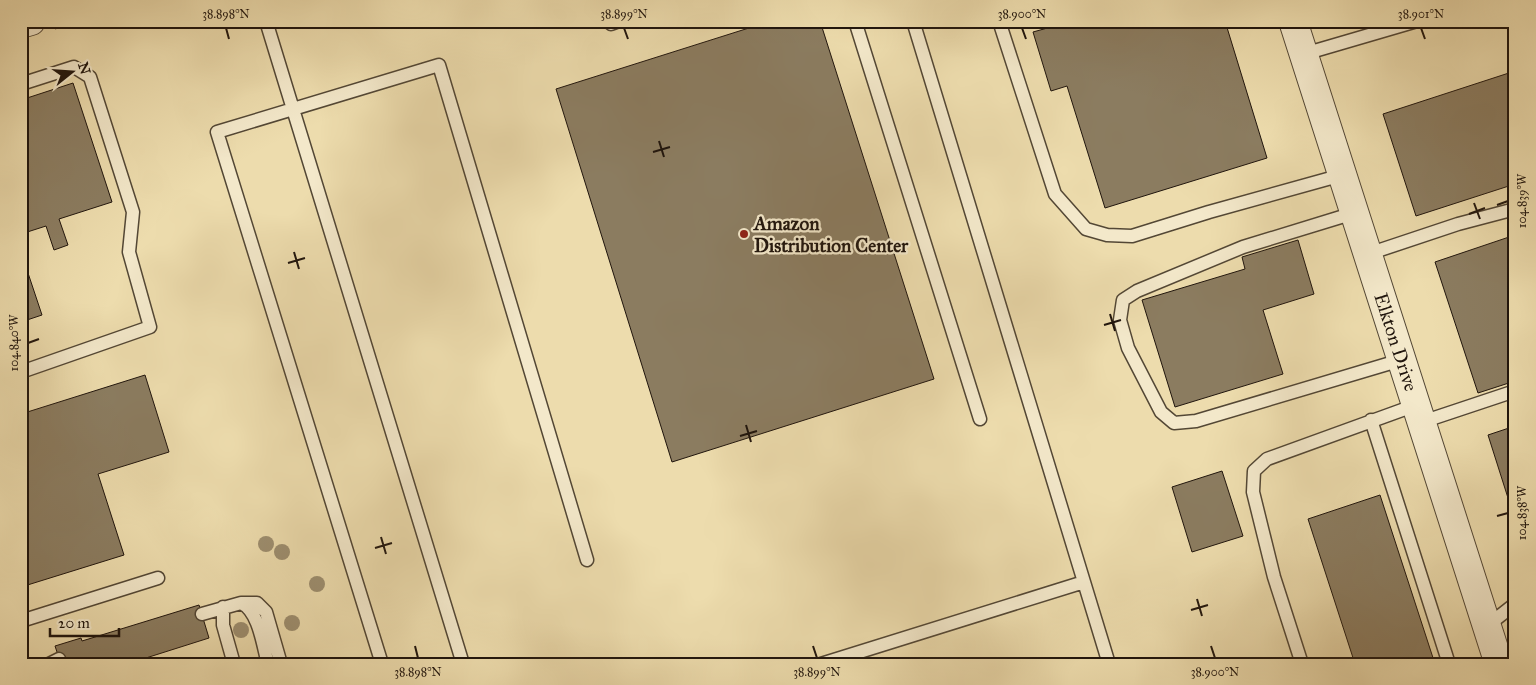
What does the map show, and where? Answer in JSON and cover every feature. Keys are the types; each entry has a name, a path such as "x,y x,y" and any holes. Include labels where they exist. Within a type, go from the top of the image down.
{"street":[{"path":"21,24 31,21"},
{"name":"Elkton Drive","path":"1293,21 1499,664"}],"lane":[{"path":"266,21 463,664"},
{"path":"611,21 611,24 619,21"},
{"path":"855,21 980,419"},
{"path":"913,21 1109,664"},
{"path":"998,21 1055,194 1086,229 1108,235 1132,236 1209,212 1342,175"},
{"path":"1304,54 1417,21"},
{"path":"382,664 217,132 439,65 587,560"},
{"path":"21,84 74,67 90,77 133,212 129,252 150,327 21,372"},
{"path":"1368,254 1458,224 1515,208"},
{"path":"1354,213 1243,247 1137,291 1122,300 1120,320 1128,348 1162,412 1174,422 1196,421 1402,360"},
{"path":"1302,664 1272,567 1253,492 1254,471 1267,459 1370,420 1419,414 1515,391"},
{"path":"1370,420 1449,664"},
{"path":"21,621 158,578"},
{"path":"821,664 1084,582"},
{"path":"241,603 249,608 254,616 268,664"},
{"path":"202,614 241,603 257,603 266,612 281,664"},
{"path":"1487,626 1515,604"},
{"path":"223,607 223,625 234,664"}],"building":[{"name":"Amazon Distribution Center","path":"771,21 820,21 934,379 672,462 556,89"},
{"path":"1049,21 1225,21 1267,158 1105,208 1067,86 1051,91 1033,32 1051,27"},
{"path":"1515,71 1515,184 1416,216 1383,114"},
{"path":"73,83 112,202 59,219 68,245 54,250 46,226 21,234 21,100"},
{"path":"1515,235 1515,381 1478,393 1435,262"},
{"path":"1298,240 1314,294 1263,310 1283,374 1175,407 1142,300 1245,269 1242,257"},
{"path":"21,252 42,315 21,322"},
{"path":"145,375 169,452 98,474 124,555 21,587 21,414"},
{"path":"1515,426 1515,520 1488,435"},
{"path":"1222,471 1243,536 1192,552 1172,487"},
{"path":"1380,495 1435,664 1355,664 1308,519"},
{"path":"199,605 209,638 127,664 61,664 55,646 81,638 82,641"}],"place":[{"name":"Amazon Distribution Center","path":"744,234"}]}
